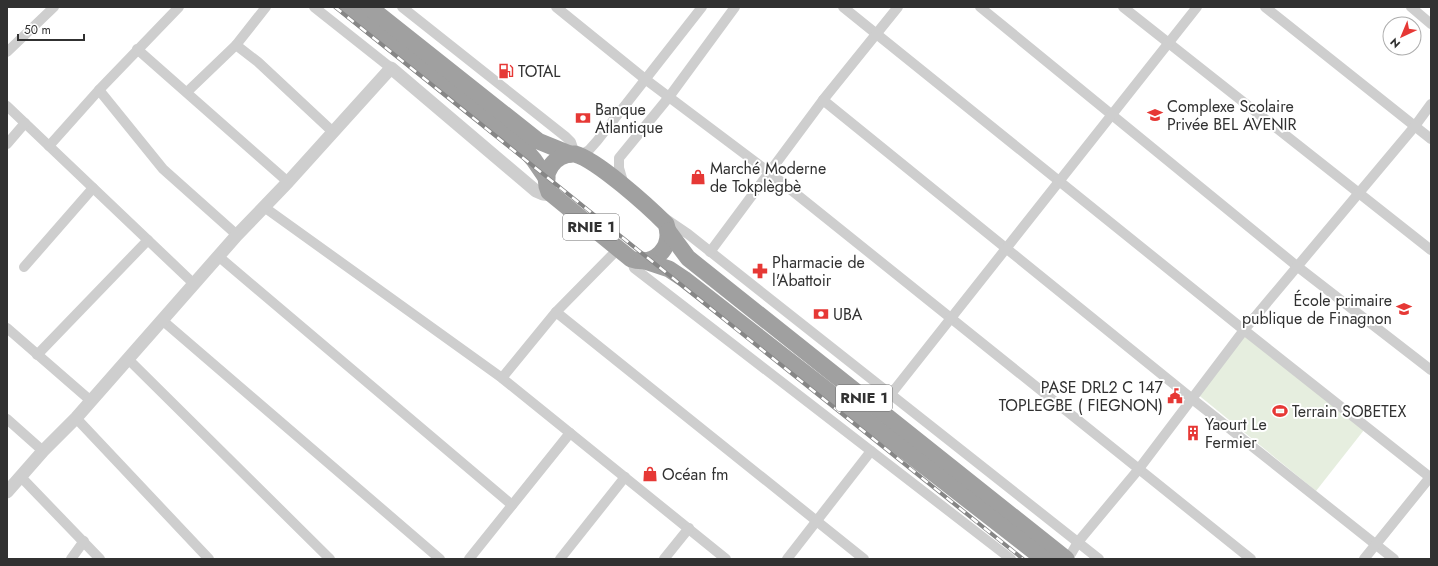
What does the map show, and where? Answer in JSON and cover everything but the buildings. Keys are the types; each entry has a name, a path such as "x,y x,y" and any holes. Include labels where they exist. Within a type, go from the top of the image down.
{"highway":[{"name":"RNIE 1","path":"346,7 528,153 534,160 549,187 630,256 669,269 684,278 1044,559"},
{"name":"RNIE 1","path":"369,7 538,142 575,154 624,187 666,224 668,231 688,258 1067,559"},
{"path":"549,187 547,174 554,162 559,158 575,154"},
{"path":"630,256 656,257 667,243 668,231"}],"street":[{"path":"7,52 54,7"},
{"path":"49,146 137,49 179,7"},
{"path":"187,92 243,39 266,7"},
{"path":"314,7 391,68 536,190 543,194 549,187"},
{"path":"402,7 572,142 575,154 590,150 702,7"},
{"path":"556,7 645,79 770,173 951,317 1138,470 1251,559"},
{"path":"624,187 619,168 619,158 669,97 735,7"},
{"path":"843,7 1244,330 1431,477 1364,559"},
{"path":"710,252 824,100 898,7"},
{"path":"980,7 1298,267 1431,370"},
{"path":"1123,7 1431,250"},
{"path":"891,394 1196,7"},
{"path":"1265,7 1431,139"},
{"path":"1411,7 1431,24"},
{"path":"236,45 258,62 333,132"},
{"path":"137,49 288,182"},
{"path":"7,492 43,451 76,418 237,234 288,182 391,68"},
{"path":"99,90 163,169 237,234"},
{"path":"824,100 1191,398 1394,559"},
{"path":"1067,559 1078,542 1138,470 1191,398 1244,330 1298,267 1358,192 1416,126 1431,104"},
{"path":"7,106 194,283"},
{"path":"7,144 25,123"},
{"path":"24,267 93,188"},
{"path":"264,207 502,378 726,559"},
{"path":"656,214 666,218 680,228 1099,559"},
{"path":"37,355 148,240"},
{"path":"218,256 512,505"},
{"path":"502,378 556,312 630,256 634,268 1011,559"},
{"path":"556,312 864,559"},
{"path":"162,320 440,559"},
{"path":"7,328 90,401"},
{"path":"128,359 330,559"},
{"path":"76,418 209,559"},
{"path":"7,419 43,451"},
{"path":"469,559 570,433"},
{"path":"787,559 871,451"},
{"path":"20,476 100,559"},
{"path":"560,559 625,477"},
{"path":"664,559 689,528"},
{"path":"71,559 84,541"}],"green space":[{"name":"Terrain SOBETEX","path":"1245,331 1364,430 1316,491 1196,393"}],"railway":[{"path":"335,7 1023,559"}],"place":[{"name":"TOTAL","path":"506,71"},
{"name":"Complexe Scolaire Privée BEL AVENIR","path":"1155,115"},
{"name":"Banque Atlantique","path":"583,118"},
{"name":"Marché Moderne de Tokplègbè","path":"698,177"},
{"name":"Pharmacie de l'Abattoir","path":"760,271"},
{"name":"École primaire publique de Finagnon","path":"1404,309"},
{"name":"UBA","path":"821,314"},
{"name":"PASE DRL2 C 147 TOPLEGBE ( FIEGNON)","path":"1175,396"},
{"name":"Terrain SOBETEX","path":"1280,411"},
{"name":"Yaourt Le Fermier","path":"1193,433"},
{"name":"Océan fm","path":"650,474"}]}
